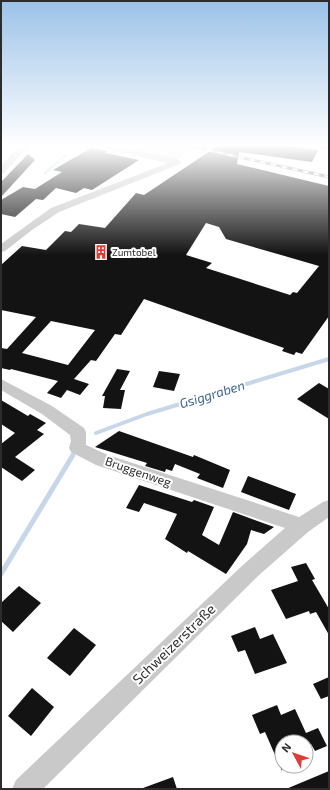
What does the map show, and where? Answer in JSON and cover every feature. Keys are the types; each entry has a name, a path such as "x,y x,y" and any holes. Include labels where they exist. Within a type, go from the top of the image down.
{"street":[{"path":"1,249 5,241 55,210 127,182"},
{"name":"Bruggenweg","path":"1,384 66,423 78,432 79,441 77,448 96,457 301,526"},
{"name":"Schweizerstraße","path":"25,789 251,570 301,526 329,507"}],"building":[{"path":"1,182 15,182 1,197"},
{"path":"46,182 105,182 92,190 84,188 76,193 56,188 43,200 36,199 15,217 1,214 1,200 23,187 35,189"},
{"name":"Zumtobel","path":"164,182 312,182 329,186 329,316 302,354 296,352 294,355 282,351 284,348 144,299 121,335 115,334 96,361 91,360 74,379 89,384 80,395 67,390 61,398 47,393 58,381 11,369 1,368 1,348 7,349 36,317 1,310 1,265 22,246 46,250 65,231 71,232 79,224 105,228 136,193 144,195","holes":["206,223 219,227 226,239 319,266 297,293 293,292 290,295 206,268 212,263 186,255","51,321 95,330 68,365 22,353"]},
{"path":"117,369 130,371 120,390 125,390 121,409 103,408 105,396 102,396"},
{"path":"159,371 180,374 174,391 153,387"},
{"path":"319,383 329,389 329,419 297,399"},
{"path":"1,400 28,416 30,414 46,423 37,430 44,434 15,457 35,470 22,481 1,467 1,444 15,433 1,424"},
{"path":"119,431 193,457 194,455 230,470 223,488 197,478 200,474 175,464 172,471 166,469 165,472 145,466 147,463 95,447"},
{"path":"248,476 296,494 289,510 241,492"},
{"path":"139,485 192,502 194,500 214,507 202,535 219,545 233,512 274,527 264,534 251,530 247,544 226,574 165,539 177,514 144,503 139,512 126,508"},
{"path":"306,563 315,579 312,580 329,609 329,635 316,612 310,614 309,611 286,619 271,590 298,581 291,567"},
{"path":"19,586 41,603 13,632 1,621 1,603"},
{"path":"255,627 260,639 273,634 287,663 255,674 245,650 238,652 231,636"},
{"path":"74,628 96,645 70,676 47,658"},
{"path":"329,677 329,696 321,699 313,684"},
{"path":"32,688 54,707 31,736 8,716"},
{"path":"277,705 281,715 295,709 306,733 318,728 327,746 315,751 314,734 274,734 274,753 265,732 260,734 252,715"},
{"path":"329,771 329,789 286,789"},
{"path":"173,777 177,789 143,789 143,788"}],"waterway":[{"name":"Gsiggraben","path":"96,433 147,414 329,359"},
{"name":"Gsiggraben","path":"1,574 73,455"}],"place":[{"name":"Zumtobel","path":"101,252"}]}
